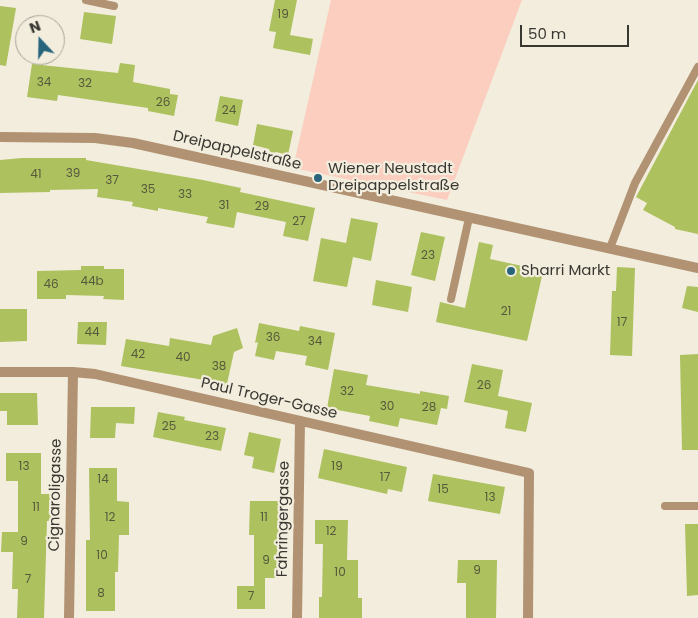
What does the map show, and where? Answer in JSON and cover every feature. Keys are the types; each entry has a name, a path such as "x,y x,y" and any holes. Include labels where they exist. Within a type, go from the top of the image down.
{"street":[{"name":"Dreipappelstraße","path":"0,137 95,138 133,142 698,268"},
{"name":"Paul Troger-Gasse","path":"0,372 73,372 95,374 529,473 528,618"},
{"name":"Cignaroligasse","path":"69,618 73,372"},
{"name":"Fahringergasse","path":"297,618 300,421"}],"lane":[{"path":"86,0 114,6"},
{"path":"610,248 635,183 698,67"},
{"path":"451,299 469,218"},
{"path":"665,506 698,506"}],"shaded area":[{"path":"331,0 522,0 447,200 293,168"}],"building":[{"path":"275,0 297,0 290,35 313,39 310,55 273,48 276,32 269,31"},
{"path":"0,6 16,8 6,66 0,65"},
{"path":"84,12 116,16 112,44 80,39"},
{"path":"120,63 135,65 133,82 170,89 170,94 178,95 174,116 148,111 148,108 58,95 57,101 27,97 32,65 118,73"},
{"path":"698,80 698,234 675,229 675,227 643,210 647,203 636,197"},
{"path":"220,96 243,100 238,126 215,121"},
{"path":"257,124 293,131 288,155 276,152 271,154 269,149 253,145"},
{"path":"86,158 86,160 241,188 240,192 315,208 308,241 283,236 286,222 237,212 234,228 206,223 208,217 158,208 158,211 132,206 133,202 97,197 98,189 0,193 0,160"},
{"path":"351,218 378,223 371,261 353,257 347,287 313,281 321,238 346,243"},
{"path":"421,232 445,237 435,281 411,275"},
{"path":"479,242 493,245 490,259 527,267 526,273 542,276 527,341 436,322 440,302 465,308"},
{"path":"81,266 104,266 104,269 124,269 124,300 103,299 104,296 66,295 66,299 37,299 37,271 81,270"},
{"path":"617,267 635,268 632,356 610,355 612,291 616,291"},
{"path":"376,280 412,287 408,312 372,305"},
{"path":"687,286 698,287 698,312 682,308"},
{"path":"0,309 27,309 27,341 0,342"},
{"path":"78,322 107,322 106,345 77,344"},
{"path":"259,323 299,331 300,326 335,333 328,370 305,365 307,356 276,351 274,360 255,356 258,342 255,343"},
{"path":"237,328 243,348 234,352 226,388 204,383 204,380 121,366 126,339 169,346 170,338 211,345 213,336"},
{"path":"698,354 698,450 682,450 680,355"},
{"path":"472,364 503,370 498,396 532,403 526,432 505,428 508,411 464,402"},
{"path":"334,369 368,375 366,385 420,394 420,391 449,396 447,409 441,408 437,425 400,418 398,427 369,421 370,416 327,408"},
{"path":"0,393 37,393 38,425 7,425 7,411 0,411"},
{"path":"91,407 135,407 134,424 116,423 115,438 90,438"},
{"path":"158,412 185,417 184,420 226,428 221,451 153,437"},
{"path":"249,432 281,439 274,473 252,468 254,457 244,455"},
{"path":"324,449 407,467 402,492 388,489 387,494 318,478"},
{"path":"6,453 41,453 41,494 53,494 53,521 47,521 44,618 17,618 18,589 12,589 13,552 1,552 2,532 18,532 18,481 6,481"},
{"path":"89,468 117,468 117,501 129,502 129,535 119,535 118,572 115,572 115,611 86,611 86,540 90,540"},
{"path":"433,474 505,487 500,514 428,501"},
{"path":"250,501 279,501 278,578 265,578 265,609 237,609 237,586 254,586 254,535 249,535"},
{"path":"315,520 348,520 347,560 358,560 358,598 362,598 362,618 319,618 319,597 322,597 323,544 315,544"},
{"path":"685,524 698,524 698,595 687,596"},
{"path":"458,560 497,560 496,618 466,618 466,583 457,583"}],"place":[{"name":"Wiener Neustadt Dreipappelstraße","path":"318,178"},
{"name":"Sharri Markt","path":"511,271"}]}
